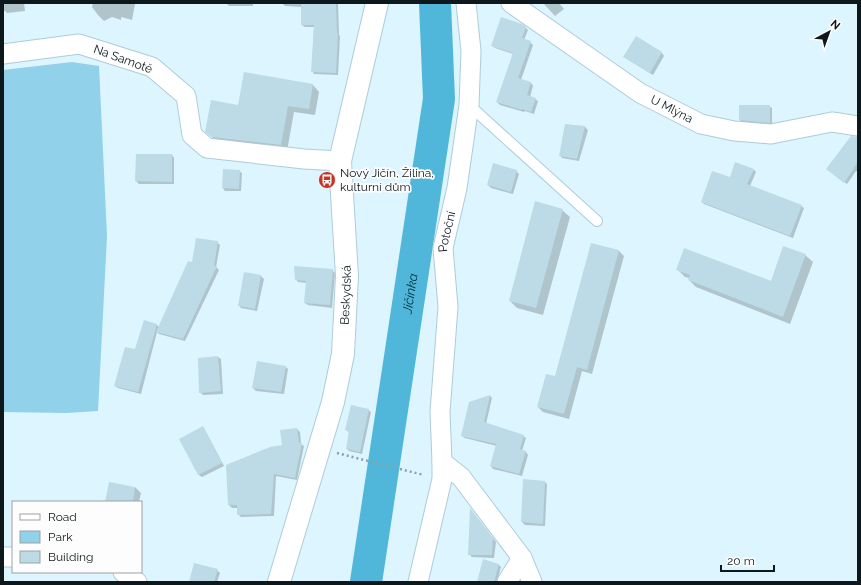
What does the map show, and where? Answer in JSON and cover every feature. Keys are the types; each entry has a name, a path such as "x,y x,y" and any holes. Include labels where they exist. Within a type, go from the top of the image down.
{"street":[{"name":"Potoční","path":"418,582 442,479 440,412 448,307 443,248 457,188 469,105 471,51 466,3"},
{"name":"U Mlýna","path":"511,3 640,92 701,124 734,131 771,134 832,122 858,126"},
{"name":"Beskydská","path":"279,582 333,402 343,354 347,276 340,161 376,4"},
{"name":"Na Samotě","path":"3,54 79,44 138,62 152,67 186,96 192,135 207,148 304,159 340,161"},
{"path":"442,462 461,478 522,558 532,582"},
{"path":"507,582 522,558"},
{"path":"124,573 137,582"}],"lane":[{"path":"469,105 597,221"}],"path":[{"path":"320,448 406,471"}],"green space":[{"path":"72,62 99,66 107,236 98,411 66,413 3,412 3,70"}],"building":[{"path":"301,3 336,3 338,33 336,73 311,72 314,25 301,25"},
{"path":"501,17 522,24 526,27 522,38 531,41 518,78 531,82 527,95 536,98 531,112 496,102 513,53 491,46"},
{"path":"636,36 662,52 650,73 623,57"},
{"path":"244,72 313,84 309,109 288,106 281,145 212,137 205,132 211,100 238,105"},
{"path":"739,105 770,105 770,123 739,120"},
{"path":"565,124 585,126 577,159 559,156"},
{"path":"851,136 858,137 858,162 844,183 826,169"},
{"path":"136,154 172,154 172,182 135,181"},
{"path":"735,162 754,169 747,184 802,205 790,236 701,202 712,171 730,177"},
{"path":"493,163 517,170 511,192 487,185"},
{"path":"223,169 240,170 239,189 222,188"},
{"path":"535,201 563,209 536,308 509,301"},
{"path":"196,238 218,241 214,266 217,266 183,339 156,332 188,261 192,262"},
{"path":"591,243 619,250 587,370 577,367 564,414 537,407 546,374 555,376"},
{"path":"783,246 806,254 783,317 688,280 690,275 676,270 684,248 771,281"},
{"path":"294,266 333,269 330,305 304,303 306,281 295,280"},
{"path":"244,272 261,275 255,309 238,306"},
{"path":"144,320 157,324 138,392 114,386 125,347 135,349"},
{"path":"218,356 221,391 199,393 198,358"},
{"path":"257,361 286,366 281,392 252,388"},
{"path":"490,395 484,422 524,435 520,449 526,451 519,474 490,466 496,444 461,436 469,402"},
{"path":"351,405 369,409 360,452 346,449 349,431 345,430"},
{"path":"203,426 222,463 198,475 179,439"},
{"path":"297,428 299,443 302,443 295,478 274,474 271,514 237,515 237,505 228,505 226,465 270,447 282,445 280,430"},
{"path":"523,479 545,481 543,524 521,522"},
{"path":"109,482 135,487 133,501 105,501"},
{"path":"470,508 493,538 492,555 468,555"},
{"path":"483,559 499,564 494,582 477,582"},
{"path":"194,563 218,569 214,582 189,582"}],"waterway":[{"name":"Jičínka","path":"366,582 439,99 435,3"}],"place":[{"name":"Nový Jičín, Žilina, kulturní dům","path":"327,180"}]}
